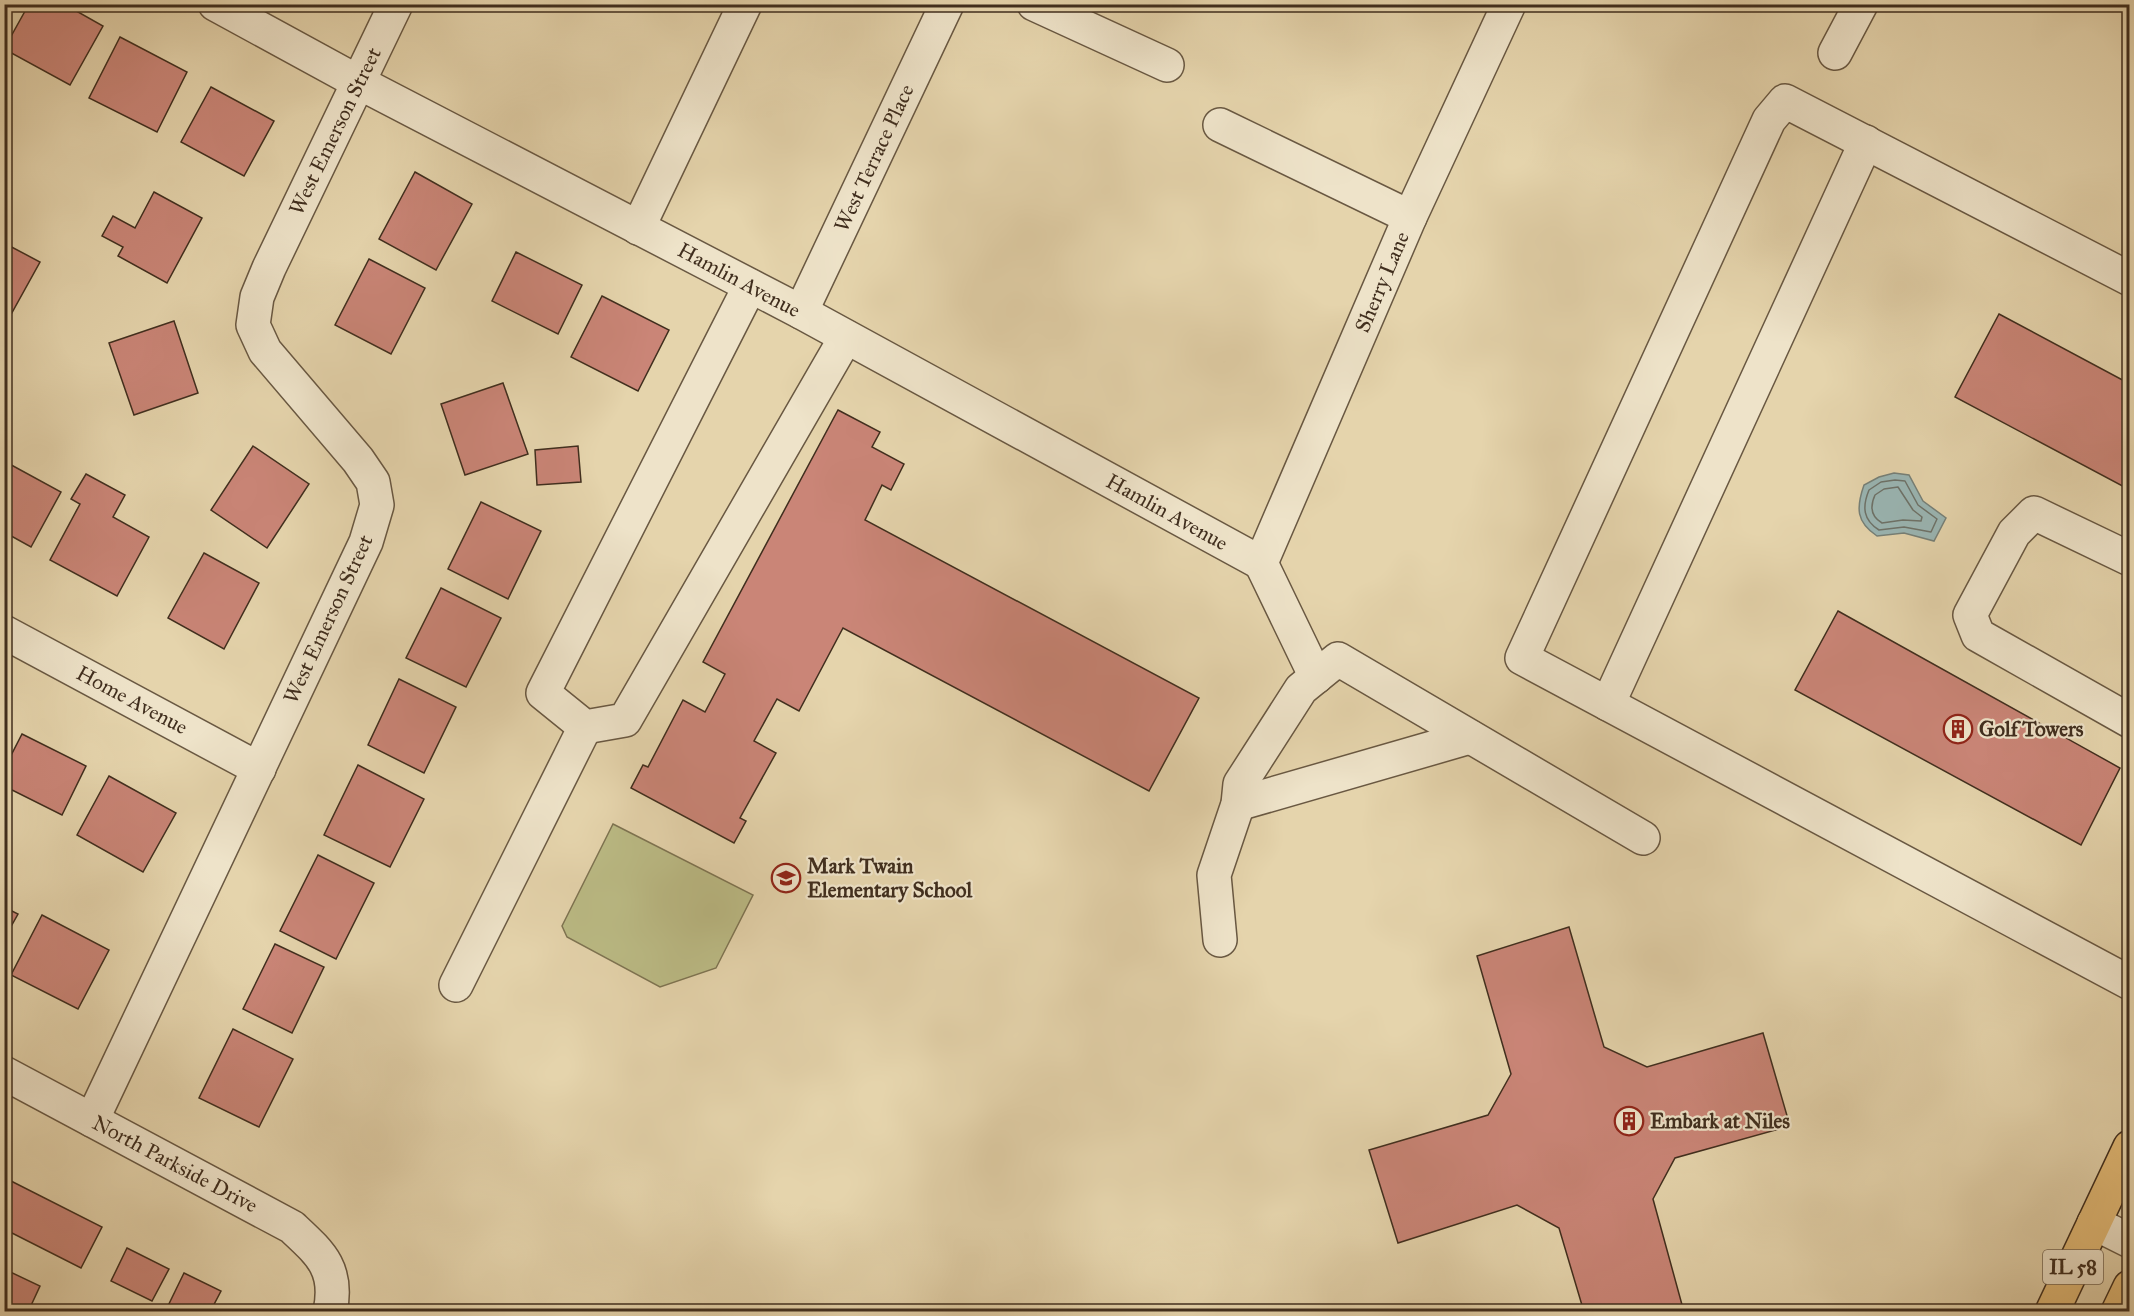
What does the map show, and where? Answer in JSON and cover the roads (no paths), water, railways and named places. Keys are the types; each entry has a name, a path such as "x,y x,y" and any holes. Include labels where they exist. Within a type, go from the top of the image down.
{"main road":[{"name":"IL 58","path":"2052,1311 2130,1147"},
{"name":"IL 58","path":"2118,1311 2130,1287"}],"street":[{"name":"Hamlin Avenue","path":"215,4 358,82 801,312 1261,562"},
{"name":"West Emerson Street","path":"92,1120 366,542 377,506 373,482 358,460 265,351 253,325 257,297 269,268 396,4"},
{"path":"638,228 745,4"},
{"name":"West Terrace Place","path":"801,312 947,4"},
{"path":"1034,4 1167,65"},
{"name":"Sherry Lane","path":"1261,562 1410,217 1509,4"},
{"path":"1835,53 1861,4"},
{"path":"2130,279 1785,101 1769,120 1522,658 2130,983"},
{"path":"1220,124 1410,217"},
{"path":"1608,704 1866,142"},
{"path":"750,286 543,693 585,727 625,720 846,337"},
{"path":"2130,559 2034,513 2014,533 1970,615 1978,635 2130,721"},
{"path":"1261,562 1316,677"},
{"name":"Home Avenue","path":"4,632 259,769"},
{"path":"1220,940 1214,875 1238,804 1240,784 1301,689 1338,659 1643,838"},
{"path":"456,985 585,727"},
{"path":"1238,804 1470,737"},
{"name":"North Parkside Drive","path":"4,1073 292,1227 315,1248 332,1273 330,1311"},
{"path":"2094,1223 2130,1241"}],"water":[{"path":"1894,473 1909,475 1923,501 1946,518 1934,541 1904,533 1877,536 1862,520 1859,508 1864,485 1879,477"}],"place":[{"name":"Golf Towers","path":"1958,729"},
{"name":"Mark Twain Elementary School","path":"786,878"},
{"name":"Embark at Niles","path":"1629,1121"}]}
